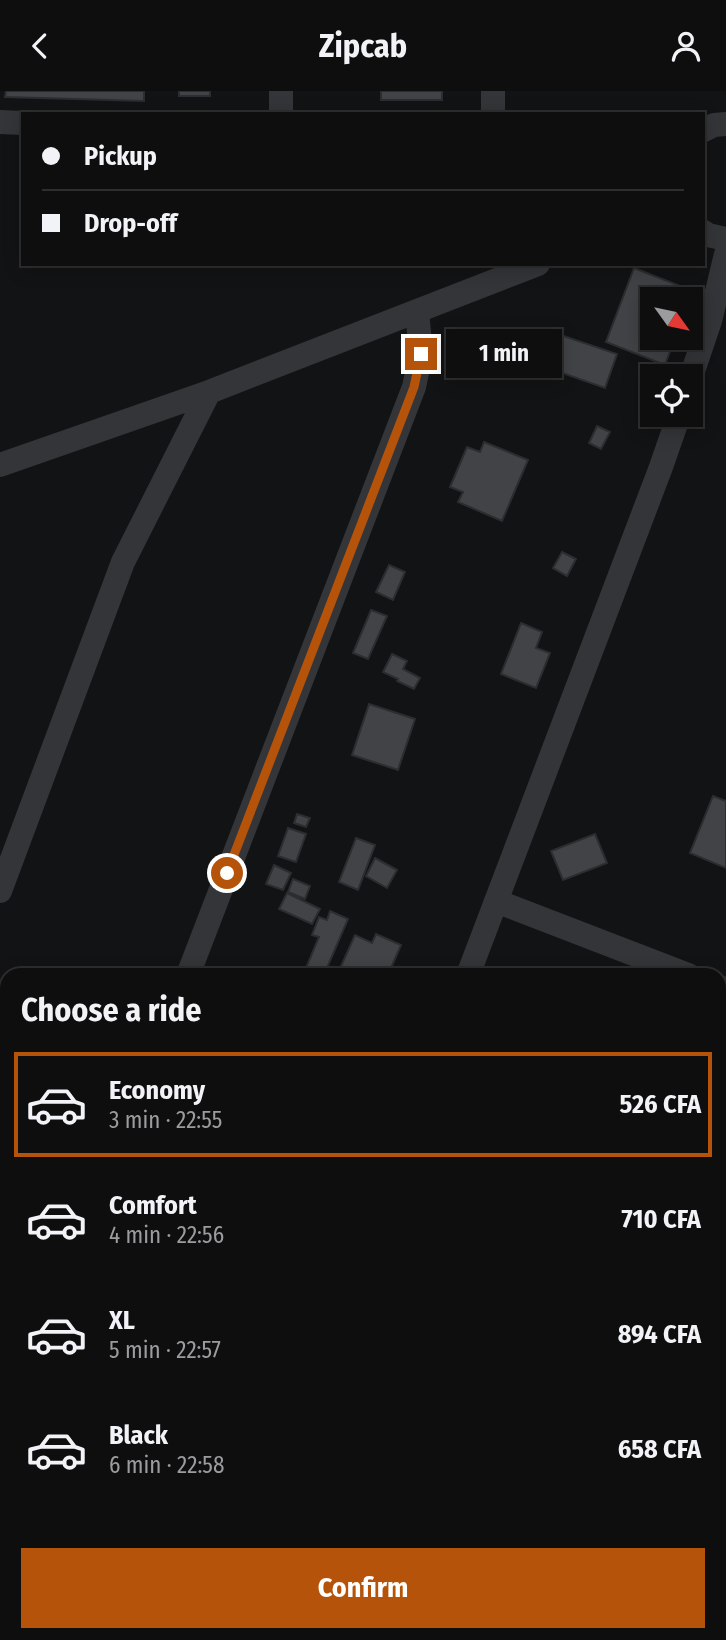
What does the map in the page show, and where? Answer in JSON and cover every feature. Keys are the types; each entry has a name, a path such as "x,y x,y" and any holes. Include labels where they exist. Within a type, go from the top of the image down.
{"street":[{"path":"281,91 281,112"},
{"path":"493,91 493,112"},
{"path":"0,122 21,123"},
{"path":"705,130 726,124"},
{"path":"705,233 726,239"},
{"path":"695,364 710,321 726,254"},
{"path":"0,465 209,392 533,266"},
{"path":"191,968 414,387 421,354 417,311"},
{"path":"0,891 122,562 209,392"},
{"path":"471,968 675,427"},
{"path":"496,901 670,968"}],"building":[{"path":"6,91 144,91 144,101 5,97"},
{"path":"179,91 210,91 210,96 179,96"},
{"path":"381,91 442,91 442,100 381,100"},
{"path":"634,268 683,287 640,287 640,350 671,350 665,364 606,342"},
{"path":"540,328 617,354 605,388 528,361"},
{"path":"597,426 610,432 601,449 589,443"},
{"path":"484,442 528,460 502,521 458,502 463,492 450,487 467,447 480,452"},
{"path":"562,552 576,559 567,576 553,568"},
{"path":"389,565 405,572 393,600 376,592"},
{"path":"371,610 387,616 368,659 353,653"},
{"path":"521,623 542,632 536,648 550,653 536,688 501,674"},
{"path":"392,654 407,661 403,669 420,678 414,689 383,672"},
{"path":"369,704 415,719 398,770 352,755"},
{"path":"713,796 726,801 726,868 690,853"},
{"path":"297,814 310,818 306,827 294,823"},
{"path":"288,828 306,834 296,862 278,856"},
{"path":"595,834 607,863 563,880 551,851"},
{"path":"356,838 375,845 358,890 339,882"},
{"path":"375,858 397,870 387,888 366,876"},
{"path":"274,865 291,873 283,890 266,884"},
{"path":"293,879 310,886 305,899 288,892"},
{"path":"287,893 320,909 312,924 279,909"},
{"path":"330,911 348,919 327,968 306,968 319,937 312,935 319,917 327,920"},
{"path":"376,934 401,945 391,968 340,968 355,935 372,943"}],"route":[{"path":"227,873 414,387 421,354"}]}
